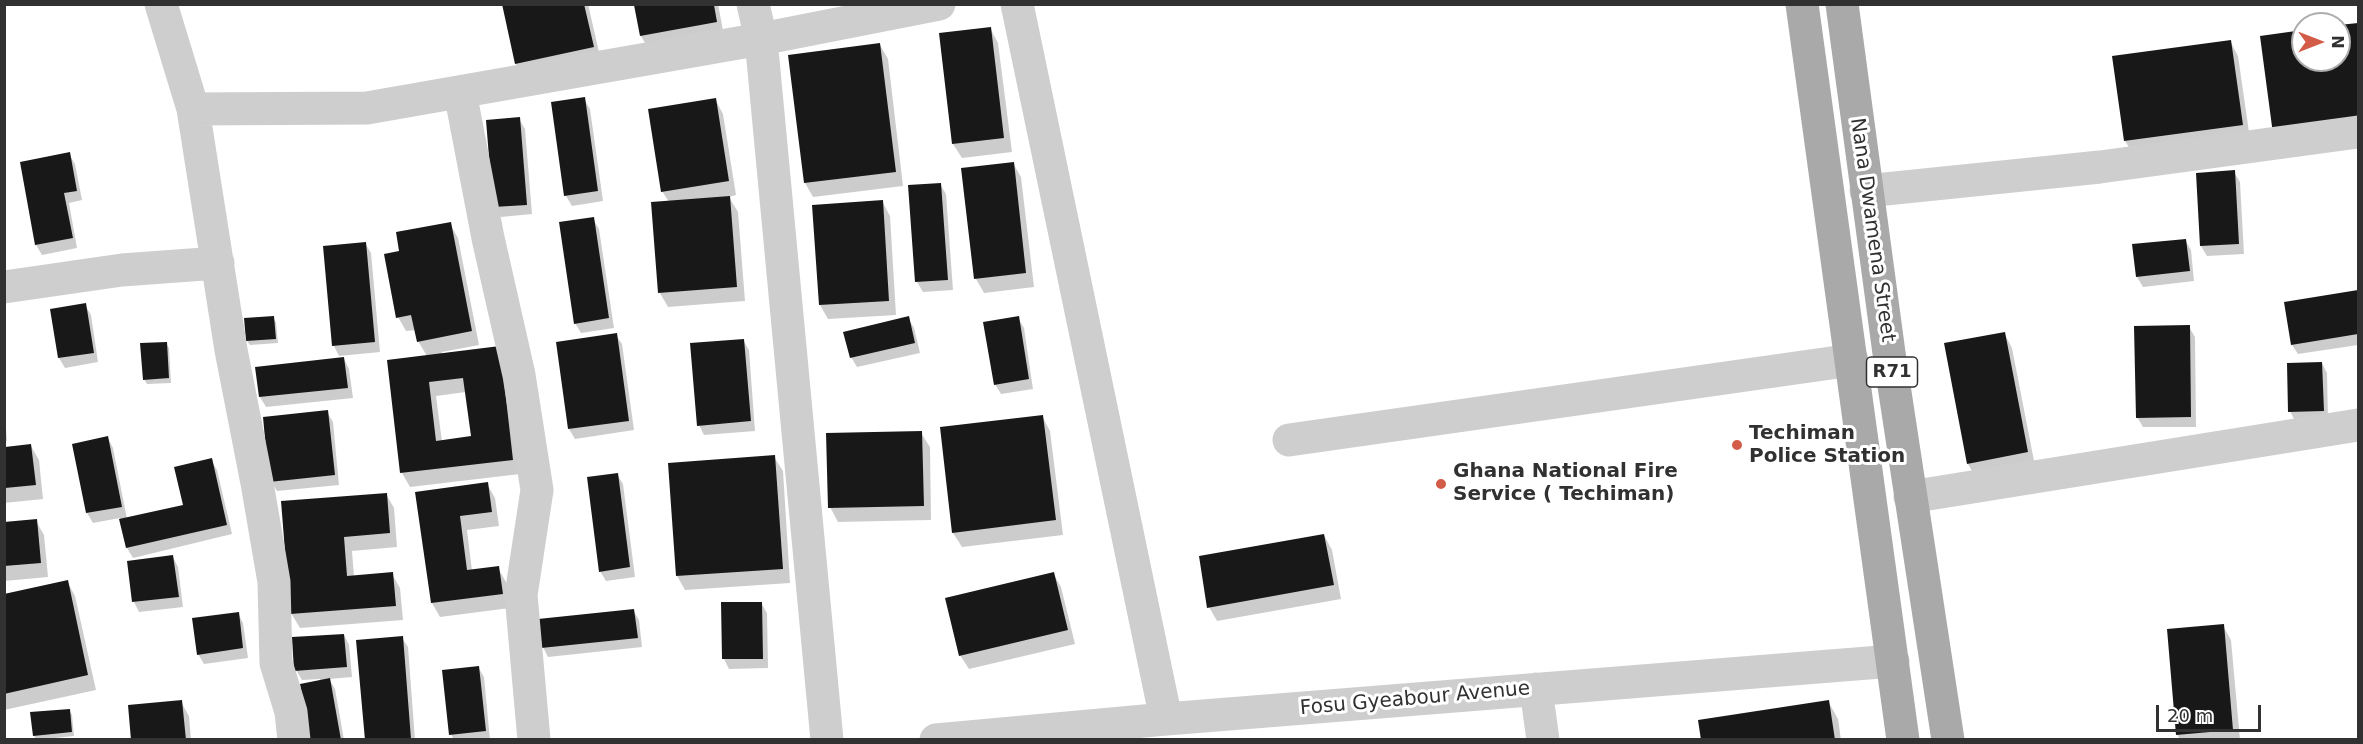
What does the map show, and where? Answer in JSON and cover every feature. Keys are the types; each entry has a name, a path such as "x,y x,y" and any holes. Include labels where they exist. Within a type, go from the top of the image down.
{"main road":[{"name":"Nana Dwamena Street","path":"1802,4 1904,740"},
{"name":"Nana Dwamena Street","path":"1842,4 1910,497 1948,740"}],"street":[{"path":"161,4 193,109 231,350 257,483 273,582 276,663 291,712 294,740"},
{"path":"753,4 761,39 827,740"},
{"path":"193,109 367,108 761,39 939,4"},
{"path":"1017,4 1166,719"},
{"path":"460,92 488,238 519,375 537,490 521,595 534,740"},
{"path":"1866,191 2100,167 2358,132"},
{"path":"4,287 122,270 218,263"},
{"path":"1289,440 1852,360"},
{"path":"1910,497 2358,425"},
{"name":"Fosu Gyeabour Avenue","path":"936,740 1166,719 1893,661"},
{"path":"1536,689 1543,740"}],"building":[{"path":"502,4 584,4 594,47 515,64"},
{"path":"634,5 714,5 717,22 640,36"},
{"path":"2358,23 2358,123 2273,134 2260,36 2291,32 2291,72 2351,72 2351,24"},
{"path":"991,27 1004,138 952,144 939,33"},
{"path":"2231,40 2243,125 2124,141 2112,56"},
{"path":"880,43 896,172 804,183 788,55"},
{"path":"585,97 598,191 564,196 551,102"},
{"path":"716,98 729,181 661,192 648,109"},
{"path":"520,117 527,205 493,207 486,120"},
{"path":"70,152 77,191 64,193 73,238 35,245 20,162"},
{"path":"1014,162 1026,273 974,279 961,168"},
{"path":"2235,170 2239,244 2200,246 2196,173"},
{"path":"941,183 948,280 915,282 908,185"},
{"path":"730,196 737,287 658,293 651,202"},
{"path":"883,200 889,301 819,305 812,205"},
{"path":"594,217 609,318 574,324 559,222"},
{"path":"451,222 472,331 417,342 411,315 396,318 384,254 399,251 396,232"},
{"path":"2186,239 2190,271 2136,277 2132,244"},
{"path":"366,242 375,342 332,346 323,246"},
{"path":"2358,290 2358,334 2291,345 2284,302"},
{"path":"86,303 94,353 58,358 50,309"},
{"path":"274,316 276,339 246,341 244,318"},
{"path":"909,316 915,343 850,358 843,332"},
{"path":"1019,316 1029,379 994,385 983,322"},
{"path":"2190,325 2191,417 2136,418 2134,326"},
{"path":"2005,332 2028,452 1967,464 1944,343"},
{"path":"617,333 629,421 568,429 556,342"},
{"path":"744,339 751,421 697,426 690,343"},
{"path":"167,342 169,378 143,380 140,343"},
{"path":"500,346 513,460 400,473 387,360","holes":["463,378 471,436 436,441 429,382"]},
{"path":"344,357 348,388 259,397 255,367"},
{"path":"2322,362 2324,411 2288,412 2287,363"},
{"path":"328,410 335,475 269,482 263,417"},
{"path":"1043,415 1056,520 952,533 940,427"},
{"path":"922,431 924,506 828,508 826,433"},
{"path":"108,436 122,507 86,513 72,444"},
{"path":"31,444 36,485 5,488 5,447"},
{"path":"775,455 783,569 676,576 668,463"},
{"path":"212,458 227,525 126,548 119,519 183,505 174,467"},
{"path":"618,473 630,567 599,572 587,477"},
{"path":"488,482 492,512 460,516 467,570 499,566 503,594 431,603 415,492"},
{"path":"387,493 390,533 344,537 347,576 393,572 396,606 290,614 281,501"},
{"path":"37,519 41,563 4,566 4,522"},
{"path":"1324,534 1334,585 1207,608 1199,556"},
{"path":"173,555 179,597 132,602 127,561"},
{"path":"1054,572 1068,630 959,656 945,598"},
{"path":"68,580 88,675 4,694 4,594"},
{"path":"721,602 762,602 763,659 722,659"},
{"path":"634,609 638,638 541,648 538,619"},
{"path":"239,612 243,648 197,655 192,618"},
{"path":"2224,624 2233,730 2176,735 2167,629"},
{"path":"344,634 347,667 294,671 292,637"},
{"path":"403,636 411,739 365,740 356,640"},
{"path":"479,666 486,731 449,735 442,670"},
{"path":"330,678 341,740 310,740 300,684"},
{"path":"182,700 186,740 131,740 128,705"},
{"path":"1829,700 1835,740 1701,740 1698,720"},
{"path":"70,709 72,732 33,736 30,712"}],"place":[{"name":"Techiman Police Station","path":"1737,445"},
{"name":"Ghana National Fire Service ( Techiman)","path":"1441,484"}]}
